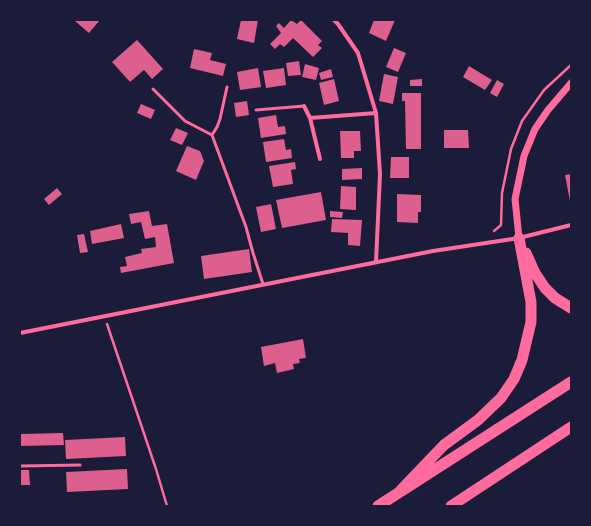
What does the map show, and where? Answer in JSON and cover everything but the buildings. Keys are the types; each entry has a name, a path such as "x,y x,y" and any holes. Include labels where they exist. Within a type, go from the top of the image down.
{"highway":[{"path":"519,238 535,273 545,288 555,298 571,308"},
{"path":"399,492 444,446 484,415 501,398 514,379 522,360 531,322 531,302 519,238"},
{"path":"378,506 571,382"},
{"path":"451,506 571,427"}],"street":[{"path":"334,20 340,22 358,53 376,113 380,174 376,262"},
{"path":"519,238 515,200 524,156 535,129 548,110 571,83"},
{"path":"304,106 310,118 320,159"},
{"path":"310,118 376,113"},
{"path":"20,332 433,251 519,238 571,225"}],"lane":[{"path":"212,135 220,118 227,88"},
{"path":"153,89 185,121 212,135 246,227 263,284"},
{"path":"256,110 304,106"},
{"path":"20,466 80,465"}],"path":[{"path":"104,316 154,462 167,506"}]}
